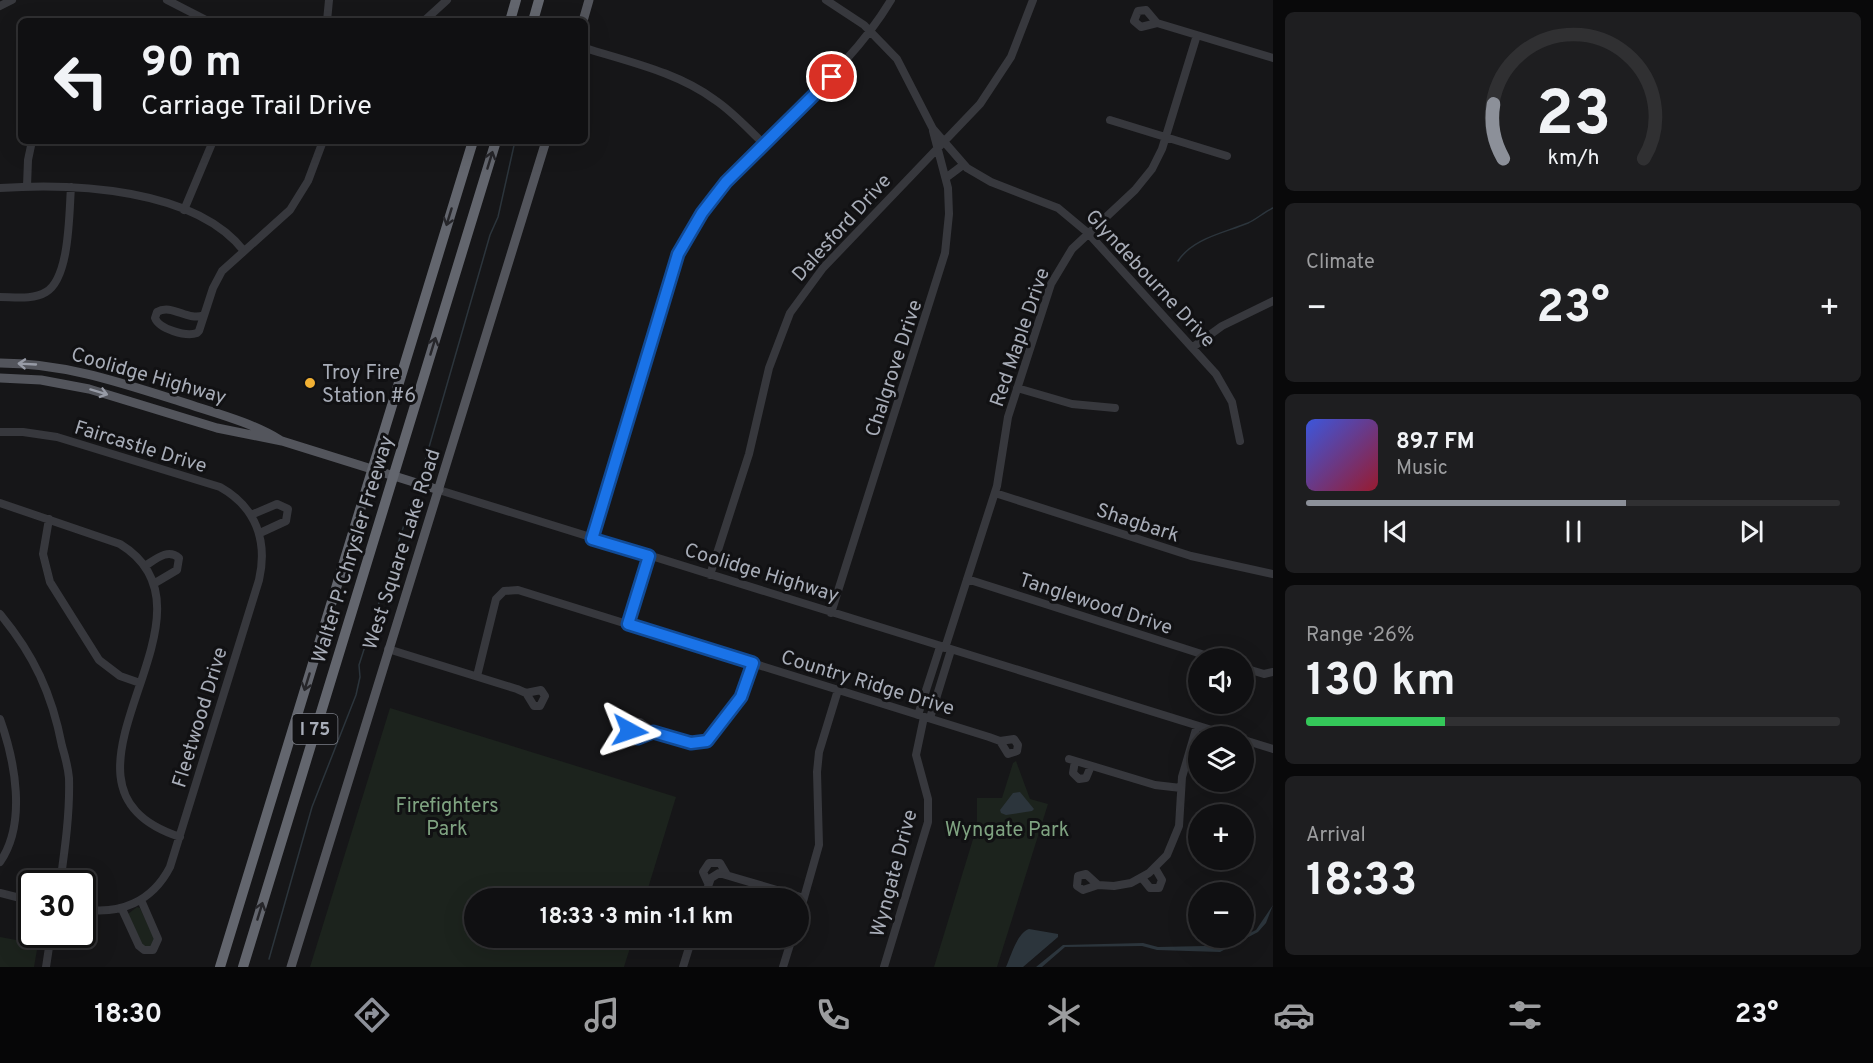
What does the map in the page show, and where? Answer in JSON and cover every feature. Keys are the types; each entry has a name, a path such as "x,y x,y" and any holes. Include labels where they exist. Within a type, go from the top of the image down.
{"highway":[{"path":"511,18 516,0"},
{"path":"534,18 539,0"},
{"name":"Walter P. Chrysler Freeway","path":"220,967 472,144"},
{"name":"Walter P. Chrysler Freeway","path":"243,967 495,144"}],"main road":[{"path":"584,18 589,0"},
{"name":"West Square Lake Road","path":"291,967 545,144"},
{"name":"Coolidge Highway","path":"0,363 49,366 95,375 220,414 268,432 282,441"},
{"name":"Coolidge Highway","path":"0,378 74,385 217,428 282,441 439,490"}],"street":[{"path":"0,6 12,0"},
{"path":"167,0 182,3 204,18"},
{"path":"327,18 329,0"},
{"path":"427,18 447,0"},
{"name":"Glyndebourne Drive","path":"826,0 871,32 903,68 933,129 963,165 991,182 1058,208 1088,233 1211,367 1227,391 1240,441"},
{"path":"592,539 678,254 717,193 823,86 871,32 891,0"},
{"name":"Dalesford Drive","path":"710,575 749,454 772,357 790,313 823,268 944,141 969,118 992,89 1011,57 1033,0"},
{"path":"1157,23 1273,58"},
{"name":"Red Maple Drive","path":"945,648 995,493 1001,470 1006,427 1051,284 1067,255 1148,176 1166,137 1197,35"},
{"path":"588,49 654,70 702,91 721,104 764,144"},
{"path":"1110,120 1227,156"},
{"name":"Chalgrove Drive","path":"831,613 943,264 950,214 946,177 933,129"},
{"path":"27,186 31,144"},
{"path":"184,210 212,144"},
{"path":"204,315 193,318 162,309 155,318 162,327 191,335 199,331 217,279 229,263 276,225 295,202 313,171 322,144"},
{"path":"946,177 963,165"},
{"path":"0,189 27,186 71,187 136,196 184,210 215,224 244,251"},
{"path":"0,297 38,295 46,292 55,283 65,249 71,187"},
{"path":"1193,347 1222,326 1273,301"},
{"path":"1017,388 1072,404 1115,408"},
{"name":"Faircastle Drive","path":"0,432 23,432 57,437 212,484 233,495 256,524"},
{"name":"Coolidge Highway","path":"439,490 1197,726"},
{"name":"Shagbark","path":"995,493 1191,556 1273,574"},
{"path":"0,503 120,544 146,566 155,583 159,607 158,622 119,756 123,787 131,804 143,818 161,830 180,837"},
{"path":"251,515 277,504 288,509 286,521 260,533"},
{"path":"49,519 43,554 50,582 99,660 120,676 140,683"},
{"name":"Fleetwood Drive","path":"96,911 122,909 141,900 156,888 166,875 180,837 259,580 263,555 260,533 256,524"},
{"path":"146,566 168,553 179,558 177,570 155,583"},
{"path":"628,624 649,556"},
{"name":"Tanglewood Drive","path":"967,579 1188,650"},
{"name":"Country Ridge Drive","path":"477,676 487,644 494,604 507,590 518,590 1000,741"},
{"path":"0,614 19,636 42,675 58,723 69,776 67,833 62,870"},
{"name":"Wyngate Drive","path":"924,717 945,648"},
{"name":"Wyngate Drive","path":"884,967 928,822 928,799 916,755 917,739 945,648"},
{"path":"388,649 526,693"},
{"path":"653,732 691,743 707,741 741,697 753,663"},
{"path":"1254,671 1264,674 1273,672"},
{"path":"807,888 819,845 816,789 819,752 838,690"},
{"path":"0,719 11,759 15,799 12,835 0,862"},
{"path":"1254,743 1273,749"},
{"path":"1098,885 1122,885 1142,878 1155,868 1171,849 1177,834 1180,788 1188,759"},
{"path":"1091,766 1086,778 1078,779 1073,773 1072,760 1155,785 1180,788"},
{"path":"708,883 703,872 709,863 720,863 727,874"},
{"path":"1142,878 1150,888 1159,888 1162,880 1155,868"},
{"path":"707,888 716,873 727,874 772,888"},
{"path":"0,893 18,898"},
{"path":"122,909 139,946 144,950 153,950 158,939 141,900"},
{"path":"46,967 49,948"},
{"path":"683,967 689,948"},
{"path":"783,967 789,948"}],"green space":[{"name":"Firefighters Park","path":"390,708 676,797 648,888 464,888 464,948 630,948 624,967 310,967"},
{"name":"Wyngate Park","path":"1016,761 1030,799 1048,804 997,967 934,967 977,826 977,798 1002,798 1013,763"},
{"path":"137,907 140,908 155,940 151,947 143,946 128,914"},
{"path":"0,937 18,940 18,948 37,948 34,967 0,967"}],"shaded area":[{"path":"1020,792 1034,809 1006,815 1001,813 1000,810 1013,793"},
{"path":"1273,905 1266,923 1254,934"},
{"path":"1029,929 1058,934 1058,937 1023,967 1006,967 1021,935"},
{"path":"1143,943 1158,947 1228,948 1220,952 1157,950 1142,946 1065,947 1042,967 1036,967 1063,945"}],"waterway":[{"path":"423,468 490,235 498,217 514,144"},
{"path":"1178,261 1184,253 1200,242 1248,223 1273,208"},
{"path":"269,959 312,807 356,695 360,677 359,665 412,500"}],"place":[{"name":"Troy Fire Station #6","path":"310,383"}],"route":[{"path":"630,731 638,738 653,732 691,743 698,744 707,741 714,735 741,697 753,663 628,624 649,556 592,539 621,448 667,283 678,254 692,228 726,182 832,77"}]}
